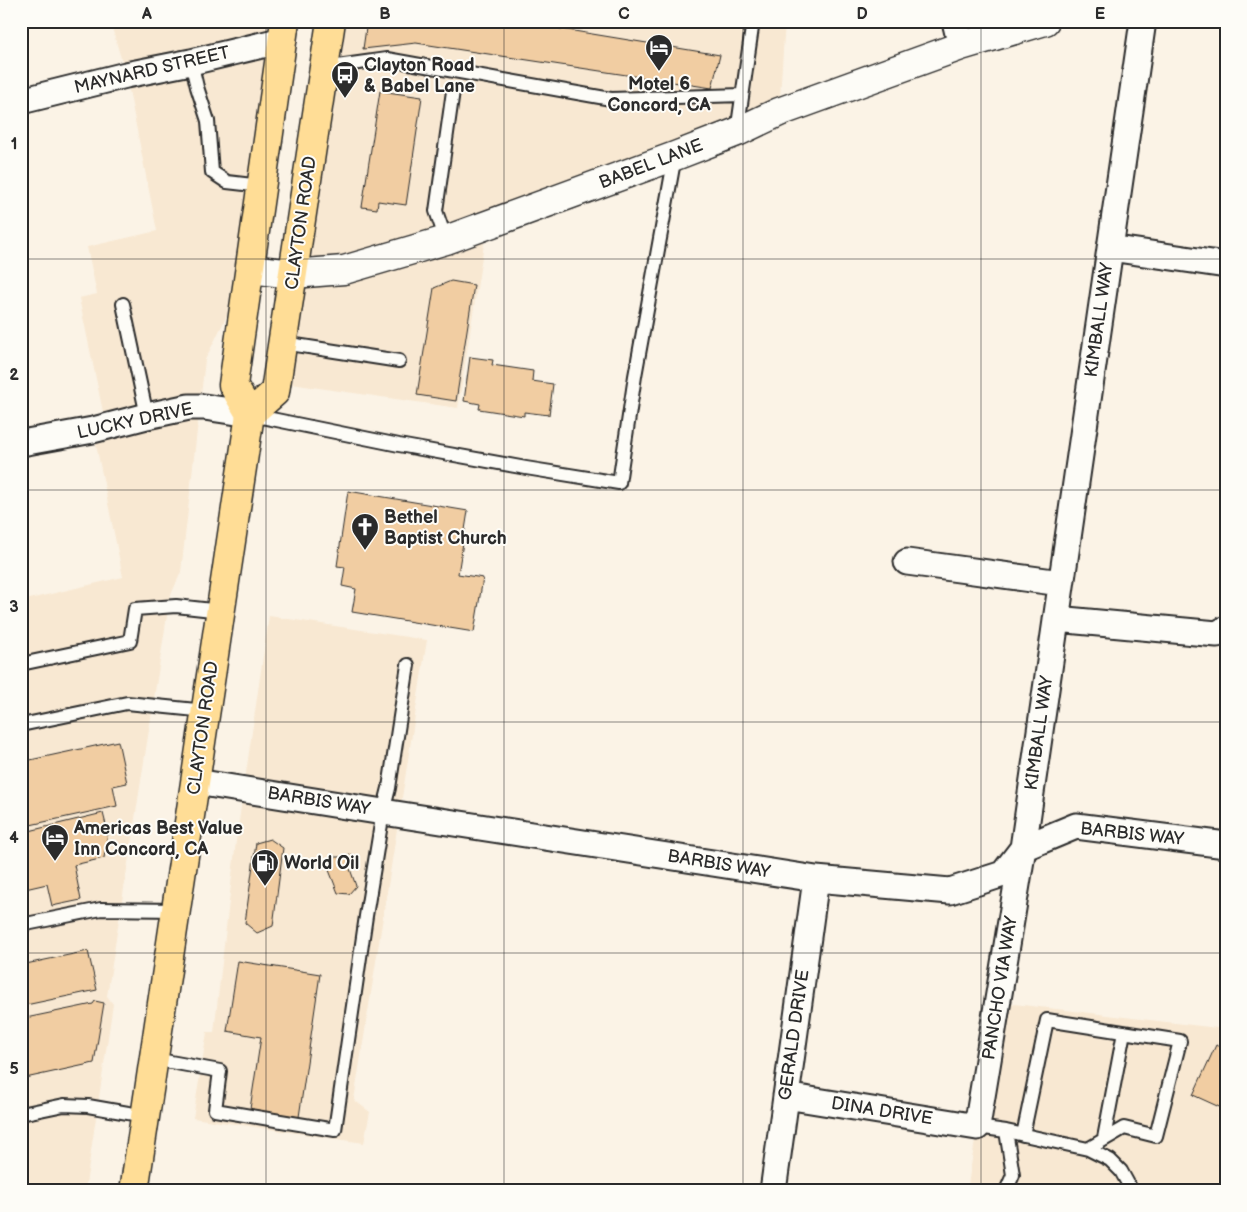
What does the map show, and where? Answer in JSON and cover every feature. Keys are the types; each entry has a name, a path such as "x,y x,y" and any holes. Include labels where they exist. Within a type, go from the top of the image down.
{"main road":[{"name":"CLAYTON ROAD","path":"134,1191 250,414 275,392 331,21"},
{"path":"250,414 233,385 284,31"}],"street":[{"name":"BABEL LANE","path":"250,268 293,274 344,270 446,240 737,132 958,34 1045,21"},
{"name":"KIMBALL WAY","path":"1023,848 1143,21"},
{"name":"MAYNARD STREET","path":"21,101 126,75 191,62 284,31"},
{"path":"1110,248 1226,265"},
{"name":"LUCKY DRIVE","path":"21,442 93,430 189,406 204,406 250,414"},
{"path":"907,562 1061,583"},
{"path":"1056,619 1217,634 1226,630"},
{"name":"BARBIS WAY","path":"196,782 816,878 950,891 1003,874 1023,848 1076,826 1226,845"},
{"name":"PANCHO VIA WAY","path":"977,1127 1023,848"},
{"name":"GERALD DRIVE","path":"772,1191 816,878"},
{"name":"DINA DRIVE","path":"786,1096 977,1127"}],"lane":[{"path":"737,132 753,21"},
{"path":"324,68 387,59 610,99 742,95"},
{"path":"191,62 208,121 212,172 227,182 262,186"},
{"path":"446,240 436,212 453,91"},
{"path":"250,414 399,445 619,483 635,376 675,156"},
{"path":"123,304 147,416"},
{"path":"283,343 399,360"},
{"path":"21,664 130,641 135,609 176,606 221,611"},
{"path":"154,1059 220,1071 215,1110 335,1130 366,916 383,812 390,788 408,665"},
{"path":"21,725 127,703 206,711"},
{"path":"21,925 101,908 176,910"},
{"path":"1023,1135 1047,1020 1180,1041 1156,1136 1124,1128 1088,1149"},
{"path":"1104,1138 1124,1032"},
{"path":"21,1114 64,1105 88,1106 145,1116"},
{"path":"977,1127 1006,1131 1088,1149 1110,1160 1120,1171 1132,1191"},
{"path":"1006,1131 1012,1175 1006,1191"}],"shaded area":[{"path":"110,21 285,21 250,269 205,360 181,572 170,597 107,996 113,1004 85,1191 21,1191 21,601 123,577 93,430 106,426 79,298 97,294 87,247 157,231 126,75"},
{"path":"331,21 785,21 779,112 487,225 458,408 277,382"},
{"path":"269,616 427,640 354,1100 370,1112 364,1143 193,1118 207,1032 214,1032 236,841"},
{"path":"997,1002 1226,1029 1226,1191 967,1191"}],"building":[{"name":"Motel 6 Concord, CA","path":"367,21 513,21 720,55 712,88 416,43 363,49"},
{"path":"380,91 422,97 406,205 378,201 377,209 362,207"},
{"path":"451,281 474,285 456,401 417,395 434,288"},
{"path":"470,357 493,360 492,365 533,371 532,381 553,384 549,415 524,412 524,416 479,409 480,404 464,401"},
{"path":"348,491 468,511 458,574 483,578 474,632 352,612 356,589 342,586 345,567 337,566"},
{"path":"118,741 127,783 113,786 117,806 21,827 21,762"},
{"name":"Americas Best Value Inn Concord, CA","path":"103,813 108,833 104,858 74,865 81,900 52,906 47,884 21,890 21,833"},
{"path":"270,839 283,848 273,926 257,933 245,923 256,843"},
{"path":"352,854 356,862 349,866 356,886 349,894 338,893 327,865 333,857 345,857"},
{"path":"88,951 97,990 21,1006 21,965"},
{"path":"238,961 320,974 299,1117 250,1109 261,1037 227,1031"},
{"path":"95,1001 104,1003 94,1063 21,1079 21,1019 93,1004"},
{"path":"1216,1045 1226,1049 1226,1110 1193,1095"}],"place":[{"name":"Motel 6 Concord, CA","path":"659,72"},
{"name":"Clayton Road & Babel Lane","path":"345,99"},
{"name":"Bethel Baptist Church","path":"365,551"},
{"name":"Americas Best Value Inn Concord, CA","path":"55,862"},
{"name":"World Oil","path":"265,887"}]}
